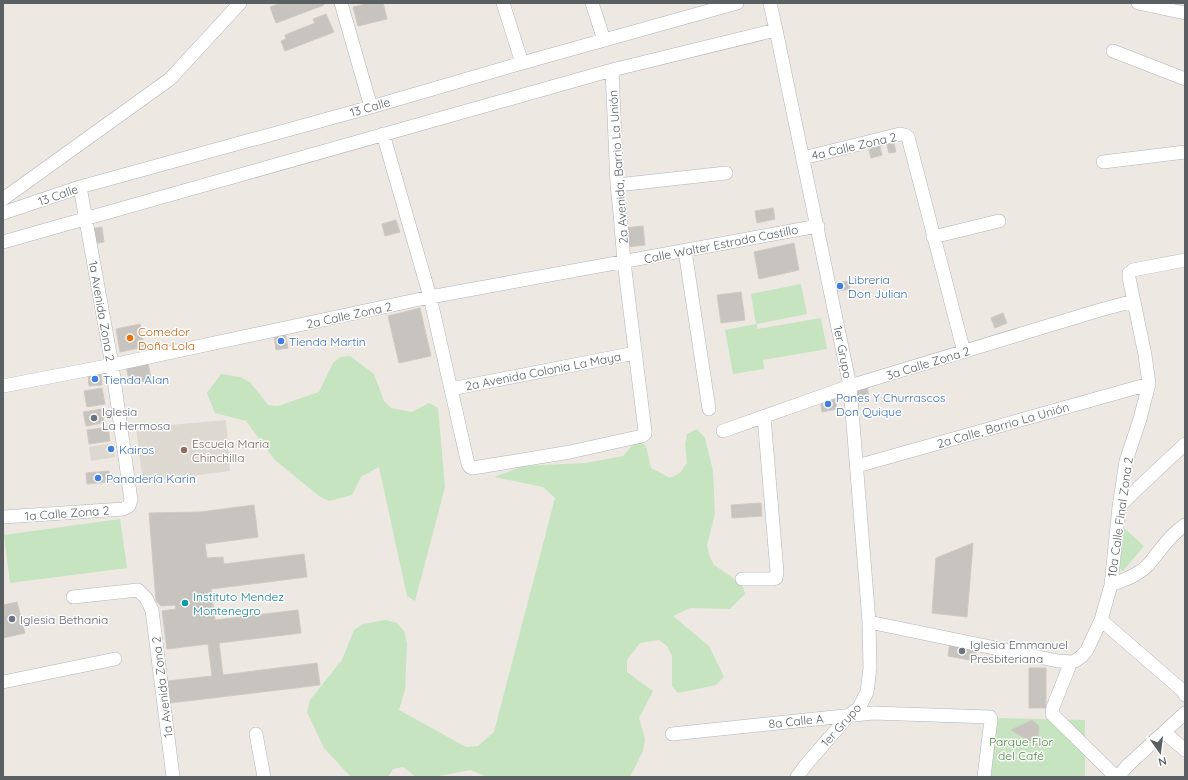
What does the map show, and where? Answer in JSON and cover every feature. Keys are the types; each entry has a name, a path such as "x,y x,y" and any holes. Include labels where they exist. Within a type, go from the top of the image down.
{"street":[{"path":"3,199 170,79 240,3"},
{"path":"341,3 371,107"},
{"path":"503,3 522,63"},
{"path":"592,3 604,40"},
{"name":"13 Calle","path":"3,213 80,187 371,107 737,3"},
{"name":"1er Grupo","path":"770,3 818,226 850,386 857,466 870,668 867,692 859,708 849,715 797,777"},
{"path":"1142,3 1185,12"},
{"path":"3,242 612,70 776,30"},
{"path":"1113,51 1185,79"},
{"name":"2a Avenida, Barrio La Unión","path":"451,389 468,464 473,468 570,452 642,436 645,434 624,262 617,185 612,70"},
{"path":"383,134 430,298 451,389"},
{"name":"4a Calle Zona 2","path":"803,158 905,134 908,137 934,237"},
{"path":"1103,162 1185,152"},
{"path":"617,185 726,173"},
{"name":"1a Avenida Zona 2","path":"80,187 112,365 132,500 129,506"},
{"path":"964,352 934,237 999,221"},
{"name":"Calle Walter Estrada Castillo","path":"624,262 818,226"},
{"path":"685,251 709,409"},
{"name":"10a Calle Final Zona 2","path":"1073,662 1082,656 1087,650 1101,620 1111,585 1119,507 1126,460 1140,419 1149,384 1145,355 1129,273 1133,270 1185,260"},
{"name":"2a Calle Zona 2","path":"3,386 112,365 430,298 624,262"},
{"name":"3a Calle Zona 2","path":"724,431 764,418 850,386 1134,301"},
{"name":"2a Avenida Colonia La Maya","path":"451,389 635,353"},
{"name":"2a Calle, Barrio La Unión","path":"857,466 1149,384"},
{"path":"742,579 773,579 776,578 778,572 764,418"},
{"path":"1119,507 1185,444"},
{"name":"1a Calle Zona 2","path":"3,517 123,509 129,506"},
{"path":"1111,585 1136,574 1146,567 1172,537 1185,525"},
{"name":"1a Avenida Zona 2","path":"73,597 138,590 146,598 152,610 173,777"},
{"path":"1101,620 1183,691 1185,695"},
{"path":"868,622 1050,659 1073,662 1053,707 1052,714 1117,777 1185,713"},
{"path":"3,682 115,659"},
{"name":"8a Calle A","path":"672,734 873,713 990,717 984,777"},
{"path":"1164,732 1185,750"},
{"path":"256,734 264,777"}],"shaded area":[{"name":"Escuela Maria Chinchilla","path":"226,420 230,471 143,482 136,428"},
{"path":"112,443 115,457 91,461 89,447"}],"green space":[{"path":"801,284 807,314 757,324 757,329 821,318 827,349 763,360 764,369 733,374 725,330 756,324 751,294"},
{"path":"350,356 374,374 384,401 391,408 412,412 429,403 438,408 445,487 415,601 407,596 379,467 361,477 352,495 329,501 319,496 275,460 246,421 215,413 207,393 221,374 240,377 250,382 268,405 278,406 319,392 333,363 340,357"},
{"path":"697,429 705,438 713,471 715,514 707,545 709,555 714,565 742,584 745,594 730,609 690,608 673,616 709,646 724,677 716,685 678,693 672,686 672,656 667,646 659,640 640,643 627,660 627,672 653,691 639,718 645,739 643,751 630,777 488,777 470,770 434,777 416,777 403,767 393,769 388,777 350,776 324,748 307,712 310,700 342,660 354,630 363,624 386,620 397,623 404,631 407,643 405,690 399,710 466,747 478,746 494,732 555,498 543,487 494,477 524,466 586,463 623,456 637,440 646,446 651,468 670,478 680,473 687,463 685,444 687,434"},
{"path":"120,519 127,568 10,583 4,535"},
{"path":"1125,529 1144,546 1123,571 1116,565 1119,531"},
{"name":"Parque Flor del Café","path":"993,718 1085,720 1085,777 991,777"}],"building":[{"path":"282,3 323,3 324,5 276,23 270,7"},
{"path":"370,3 383,3 387,19 358,26 353,7"},
{"path":"326,14 334,32 285,51 281,41 286,39 285,35 315,23 313,19"},
{"path":"893,140 896,152 889,153 886,141"},
{"path":"879,143 882,155 871,158 868,146"},
{"path":"773,208 775,219 757,223 755,211"},
{"path":"396,220 400,232 385,236 382,224"},
{"path":"643,226 645,245 626,247 624,228"},
{"path":"102,227 104,242 91,244 89,229"},
{"path":"794,243 799,270 759,279 754,252"},
{"name":"Libreria Don Julian","path":"848,281 850,289 832,292 830,284"},
{"path":"741,292 745,320 721,323 717,295"},
{"path":"420,308 431,356 399,363 388,316"},
{"path":"1003,313 1007,323 995,328 991,318"},
{"name":"Comedor Doña Lola","path":"140,324 144,347 120,352 116,329"},
{"name":"Tienda Martin","path":"285,333 288,348 276,350 274,335"},
{"path":"148,362 151,380 130,384 126,366"},
{"name":"Tienda Alan","path":"101,372 102,385 89,386 88,373"},
{"path":"867,385 869,398 856,400 854,387"},
{"path":"102,388 105,404 87,407 84,391"},
{"name":"Panes Y Churrascos Don Quique","path":"835,397 837,409 822,412 820,399"},
{"name":"Iglesia La Hermosa","path":"102,409 104,423 86,426 83,412"},
{"path":"108,427 110,441 89,444 87,430"},
{"name":"Panadería Karin","path":"109,471 110,482 87,484 86,473"},
{"path":"761,503 762,516 732,518 731,505"},
{"name":"Instituto Mendez Montenegro","path":"254,505 258,537 205,544 207,558 223,557 224,564 304,554 307,577 211,589 215,620 298,610 301,633 219,643 223,675 317,663 320,685 170,703 168,681 212,676 208,644 167,649 162,611 176,609 175,605 161,606 156,601 149,513 200,512"},
{"path":"973,543 967,617 932,613 936,558"},
{"name":"Iglesia Bethania","path":"17,602 25,633 3,638 3,605"},
{"name":"Iglesia Emmanuel Presbiteriana","path":"950,642 977,647 975,661 948,656"},
{"path":"1029,668 1046,668 1046,708 1029,708"},
{"path":"1032,720 1039,726 1038,746 1011,730"}],"place":[{"name":"Libreria Don Julian","path":"840,286"},
{"name":"Comedor Doña Lola","path":"130,338"},
{"name":"Tienda Martin","path":"281,341"},
{"name":"Tienda Alan","path":"95,379"},
{"name":"Panes Y Churrascos Don Quique","path":"828,404"},
{"name":"Iglesia La Hermosa","path":"94,418"},
{"name":"Kairos","path":"111,449"},
{"name":"Escuela Maria Chinchilla","path":"184,450"},
{"name":"Panadería Karin","path":"98,478"},
{"name":"Instituto Mendez Montenegro","path":"185,603"},
{"name":"Iglesia Bethania","path":"12,619"},
{"name":"Iglesia Emmanuel Presbiteriana","path":"962,651"}]}
